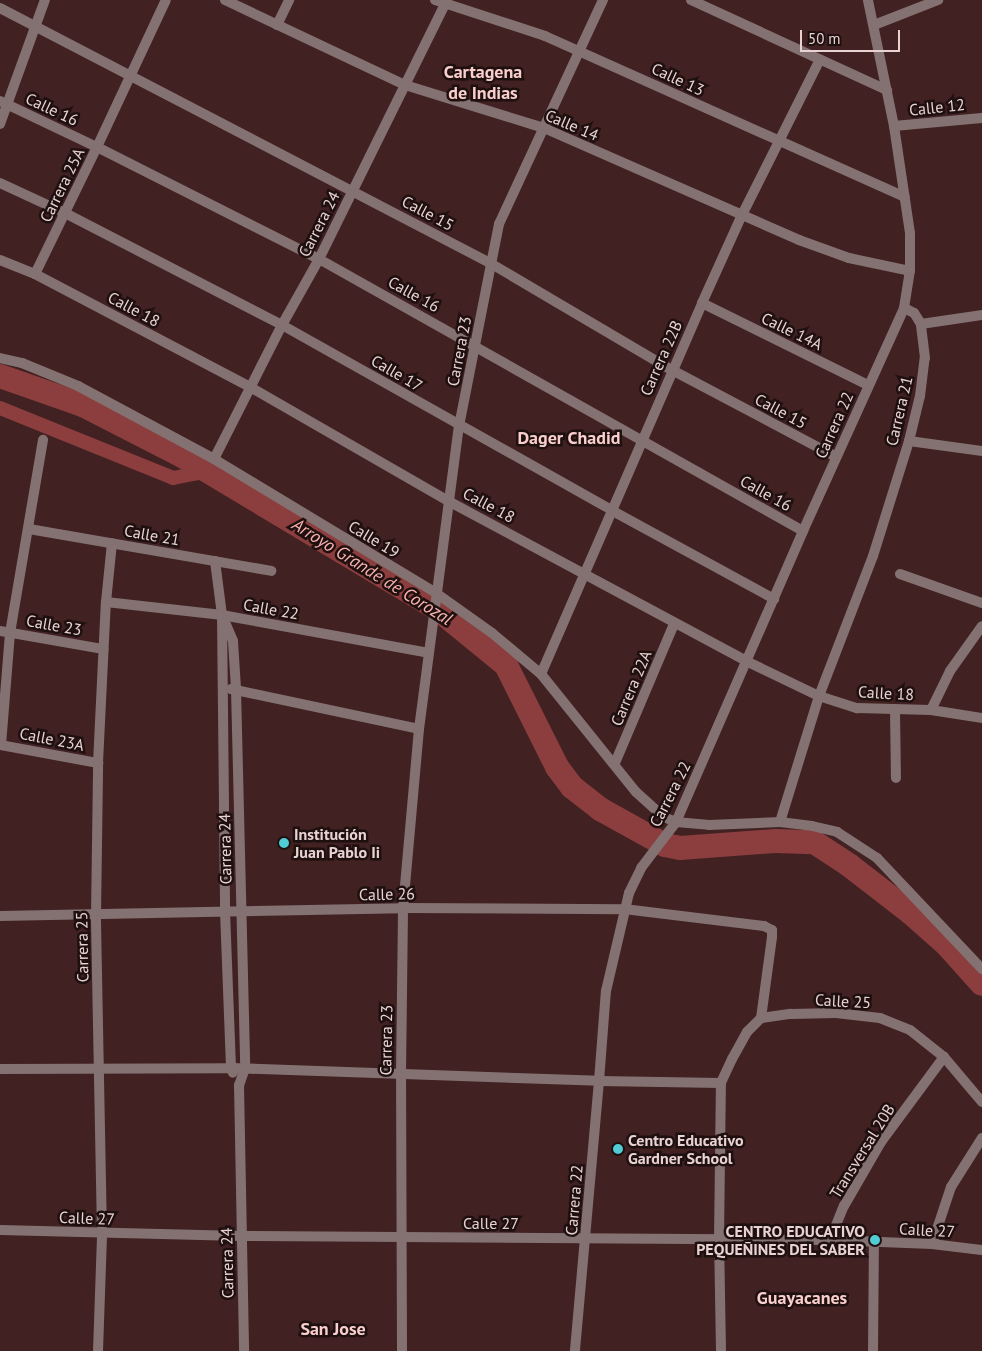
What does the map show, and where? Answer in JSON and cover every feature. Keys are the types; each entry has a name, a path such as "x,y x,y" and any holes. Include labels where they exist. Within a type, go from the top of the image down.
{"street":[{"path":"0,124 4,103 45,0"},
{"name":"Carrera 25A","path":"35,274 166,0"},
{"name":"Calle 14","path":"225,0 405,85 544,128 799,240 849,258 910,271"},
{"path":"277,25 289,0"},
{"name":"Carrera 23","path":"402,1351 401,1074 403,908 419,729 459,426 499,224 603,0"},
{"name":"Calle 12","path":"691,0 887,90"},
{"path":"868,0 894,126 910,233 910,271 904,308 914,313 921,324 982,315"},
{"path":"874,25 938,0"},
{"name":"Calle 13","path":"442,2 513,24 580,50 778,141 905,196"},
{"name":"Carrera 24","path":"214,460 282,324 319,259 354,190 405,85 442,2"},
{"name":"Calle 15","path":"0,8 354,190 490,263 672,370 836,457"},
{"name":"Carrera 22B","path":"541,674 641,440 742,215 820,59"},
{"name":"Calle 16","path":"4,103 97,147 319,259 803,532"},
{"name":"Calle 12","path":"894,126 982,118"},
{"name":"Calle 17","path":"0,183 65,213 282,324 459,426 774,599"},
{"name":"Calle 18","path":"0,260 35,274 250,387 450,502 674,624 819,696 857,708 931,710 982,718"},
{"name":"Calle 14A","path":"702,304 868,385"},
{"name":"Carrera 22","path":"575,1351 606,991 629,893 641,868 668,835 676,822 748,662 836,457 904,308"},
{"name":"Carrera 21","path":"780,822 819,696 873,556 909,441 920,396 925,358 921,324"},
{"name":"Calle 19","path":"0,358 22,363 78,386 214,460 436,593 492,633 541,674 615,763 636,792 664,817 676,822"},
{"path":"1,745 5,632 29,529 43,440"},
{"path":"909,441 982,451"},
{"name":"Calle 21","path":"29,529 271,572"},
{"name":"Carrera 25","path":"98,1351 102,1234 96,915 98,764 103,649 112,543"},
{"name":"Carrera 24","path":"215,561 222,615 225,911 231,1068 240,1085"},
{"path":"900,574 982,603"},
{"name":"Calle 22","path":"106,602 222,615 429,653"},
{"name":"Carrera 24","path":"222,615 233,641 236,689 245,1068 240,1085 244,1351"},
{"name":"Carrera 22A","path":"615,763 674,624"},
{"path":"931,710 950,671 982,626"},
{"name":"Calle 23","path":"5,632 103,649"},
{"path":"222,688 236,689 419,729"},
{"path":"895,710 896,778"},
{"name":"Calle 23A","path":"1,745 98,764"},
{"path":"676,822 709,825 780,822 812,826 837,832 878,858 982,969"},
{"name":"Calle 26","path":"0,916 403,908 624,909 764,926 772,930 761,1018"},
{"name":"Calle 25","path":"761,1018 836,1013 880,1018 910,1030 944,1057 982,1102"},
{"path":"721,1351 719,1240 721,1083 732,1059 748,1032 761,1018"},
{"name":"Transversal 20B","path":"830,1240 844,1206 881,1142 944,1057"},
{"path":"0,1069 245,1068 599,1081 721,1083"},
{"path":"932,1244 951,1186 982,1138"},
{"name":"Calle 27","path":"0,1230 242,1236 830,1240 932,1244 982,1250"},
{"path":"873,1351 874,1242"}],"waterway":[{"name":"Arroyo Grande de Corozal","path":"0,376 83,405 184,457 435,607 506,665 557,767 572,787 600,809 665,845 680,848 776,841 814,842 849,865 911,913 947,945 982,984"},
{"path":"0,408 173,478 209,471"}],"place":[{"name":"Institución Juan Pablo Ii","path":"284,843"},
{"name":"Centro Educativo Gardner School","path":"618,1149"},
{"name":"CENTRO EDUCATIVO PEQUEÑINES DEL SABER","path":"875,1240"}],"district":[{"name":"Cartagena de Indias","path":"483,83"},
{"name":"Dager Chadid","path":"569,438"},
{"name":"Guayacanes","path":"802,1298"},
{"name":"San Jose","path":"333,1329"}]}
